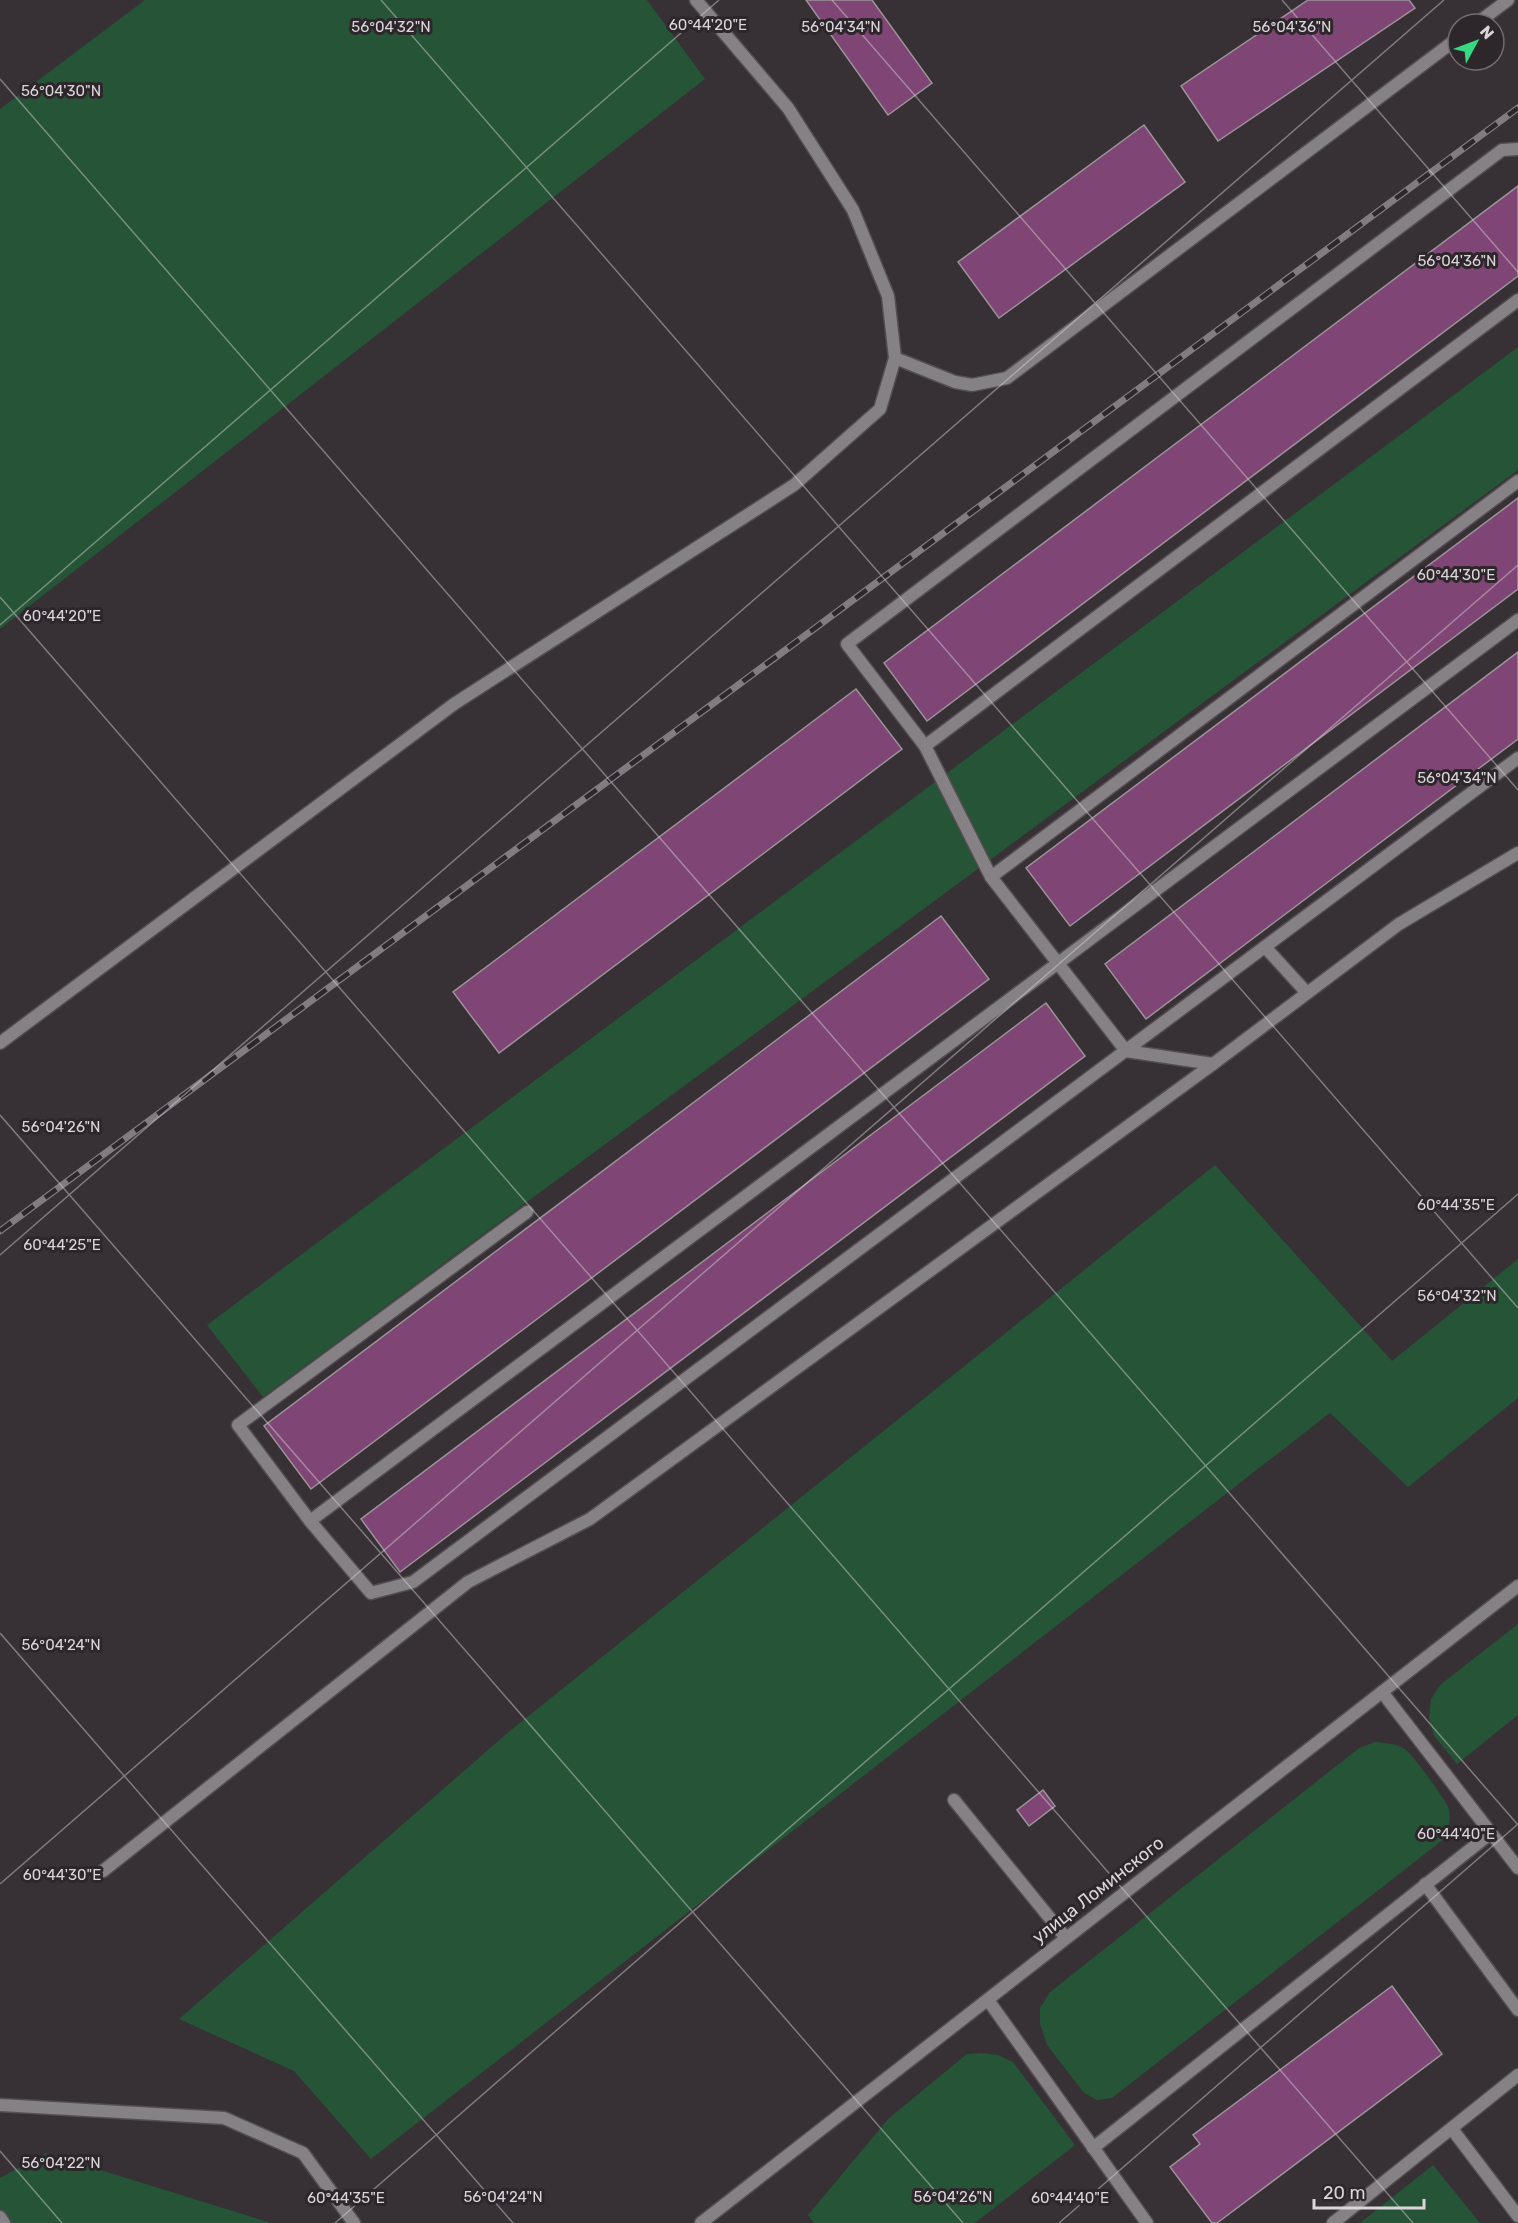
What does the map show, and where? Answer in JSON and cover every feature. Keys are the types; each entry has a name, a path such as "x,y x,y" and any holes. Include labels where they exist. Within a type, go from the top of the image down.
{"street":[{"path":"0,1043 454,704 794,485 880,409 895,358 888,296 853,210 788,108 696,0"},
{"path":"1492,12 1508,0"},
{"path":"895,358 955,382 972,385 1007,378 1446,47"},
{"path":"1213,1064 1126,1050 991,877 925,746 847,644 1502,150 1518,149"},
{"path":"925,746 1518,300"},
{"path":"991,877 1518,481"},
{"path":"310,1521 1518,620"},
{"path":"527,1212 238,1425 310,1521 371,1593 413,1582 1518,758"},
{"path":"102,1871 468,1582 590,1519 1213,1064 1399,924 1518,853"},
{"path":"1265,946 1307,993"},
{"name":"улица Ломинского","path":"701,2223 1518,1586"},
{"path":"1382,1692 1518,1868"},
{"path":"954,1800 1066,1938"},
{"path":"1093,2148 1491,1833"},
{"path":"1425,1884 1518,2010"},
{"path":"988,2000 1147,2223"},
{"path":"1333,2223 1518,2075"},
{"path":"0,2105 224,2118 303,2153 354,2223"},
{"path":"1452,2130 1518,2216"},
{"path":"0,2217 4,2223"}],"green space":[{"path":"145,0 647,0 705,79 0,629 0,109"},
{"path":"1518,347 1518,470 263,1397 207,1325"},
{"path":"1215,1165 1392,1361 1518,1259 1518,1398 1408,1487 1330,1413 371,2159 294,2071 179,2019 511,1730"},
{"path":"1518,1624 1518,1715 1457,1764 1434,1736 1429,1718 1431,1699 1440,1685"},
{"path":"1375,1742 1395,1745 1406,1750 1446,1802 1450,1815 1444,1839 1112,2098 1097,2100 1084,2093 1047,2045 1040,2024 1040,2008 1050,1992 1359,1748"},
{"path":"967,2054 998,2055 1013,2062 1075,2145 975,2223 814,2223 808,2215 889,2118"},
{"path":"46,2153 269,2223 0,2223 0,2178"},
{"path":"1433,2165 1480,2223 1360,2223"}],"building":[{"path":"806,0 872,0 932,83 888,115"},
{"path":"1308,0 1409,0 1415,8 1218,141 1181,86"},
{"path":"1144,125 1185,182 999,318 958,262"},
{"path":"1518,186 1518,276 927,721 884,663"},
{"path":"1518,498 1518,589 1070,926 1026,868"},
{"path":"1518,652 1518,739 1146,1019 1105,964"},
{"path":"856,689 902,749 499,1053 453,992"},
{"path":"941,916 989,979 311,1489 264,1426"},
{"path":"1046,1003 1085,1056 400,1572 361,1519"},
{"path":"1043,1790 1055,1806 1029,1826 1017,1810"},
{"path":"1392,1986 1442,2054 1217,2223 1212,2223 1170,2167 1200,2144 1193,2135"}],"railway":[{"path":"0,1231 1518,108"}]}
